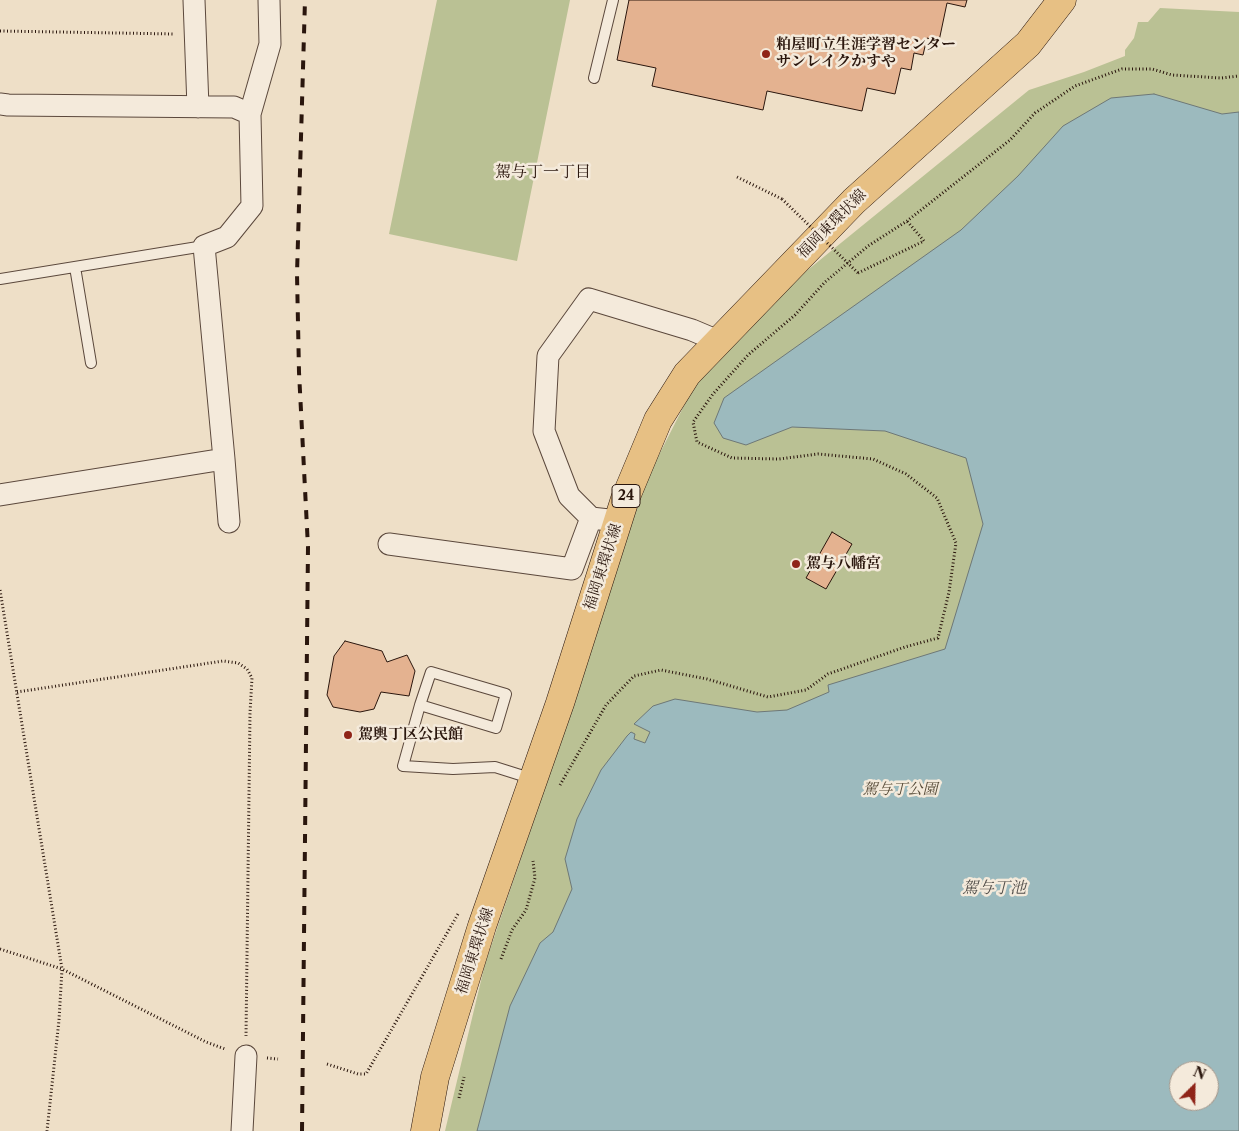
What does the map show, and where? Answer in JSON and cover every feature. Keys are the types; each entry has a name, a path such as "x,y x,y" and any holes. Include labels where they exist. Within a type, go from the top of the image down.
{"main road":[{"name":"福岡東環状線","path":"425,1131 435,1077 484,921 533,779 625,498 658,420 687,374 718,341 854,201 1028,44 1062,0"}],"street":[{"path":"194,0 198,107"},
{"path":"229,522 204,246 227,238 252,206 250,114 270,44 269,0"},
{"path":"0,104 234,108 250,114"},
{"path":"618,521 590,518 569,496 544,431 548,356 589,299 692,330 718,341"},
{"path":"0,495 224,459"},
{"path":"389,544 572,569 590,518"},
{"path":"242,1131 246,1056"}],"lane":[{"path":"594,78 612,0"},
{"path":"0,279 204,246"},
{"path":"75,267 91,363"},
{"path":"420,705 496,728 506,694 431,672 420,705 403,766 453,769 495,767 533,779"}],"path":[{"path":"0,31 196,35"},
{"path":"556,793 606,705 634,676 661,670 707,679 768,697 806,690 828,674 905,647 938,638 949,592 956,543 937,498 906,474 873,459 818,454 779,459 732,458 697,442 692,422 713,394 748,354 795,315 825,282 868,246 908,221 1010,140 1035,112 1075,86 1122,69 1152,69 1172,75 1221,78 1239,76"},
{"path":"737,177 782,200 858,273 924,241 908,221"},
{"path":"0,590 62,969 59,1020 47,1131"},
{"path":"0,949 62,969 206,1042 246,1056 249,751 252,678 247,669 238,663 223,661 17,692"},
{"path":"498,965 512,930 526,910 535,878 533,860"},
{"path":"327,1064 358,1074 366,1074 459,912 484,921"},
{"path":"458,1104 466,1068"}],"green space":[{"path":"437,0 570,0 517,261 389,234"},
{"name":"駕与丁池","path":"1160,8 1239,12 1239,1131 445,1131 485,964 572,708 633,506 693,388 761,308 1029,90 1125,56 1125,50 1134,38 1138,22 1148,22"}],"water":[{"name":"駕与丁池","path":"1154,94 1222,114 1239,112 1239,1131 477,1131 510,1006 540,943 553,932 572,889 565,859 577,819 601,770 627,736 631,732 635,734 634,739 645,743 650,732 634,724 653,706 675,699 757,712 787,710 829,692 828,685 945,649 983,524 966,458 885,431 792,427 746,445 723,438 714,423 724,398 961,230 1018,176 1063,126 1111,98"}],"building":[{"name":"粕屋町立生涯学習センター サンレイクかすや","path":"629,0 967,0 965,7 947,3 939,41 927,38 923,55 914,53 911,70 901,68 895,94 867,88 862,111 767,91 763,110 652,86 656,68 617,60"},
{"path":"832,532 852,544 826,589 806,578"},
{"name":"駕輿丁区公民館","path":"345,641 382,651 387,662 407,655 415,671 409,696 381,692 374,709 360,712 333,707 327,695 334,656"}],"railway":[{"path":"302,1131 308,547 299,372 297,274 305,0"}],"place":[{"name":"粕屋町立生涯学習センター サンレイクかすや","path":"766,54"},
{"name":"駕与八幡宮","path":"796,564"},
{"name":"駕輿丁区公民館","path":"348,735"}],"district":[{"name":"駕与丁一丁目","path":"543,172"}],"park label":[{"name":"駕与丁公園","path":"900,790"}]}
